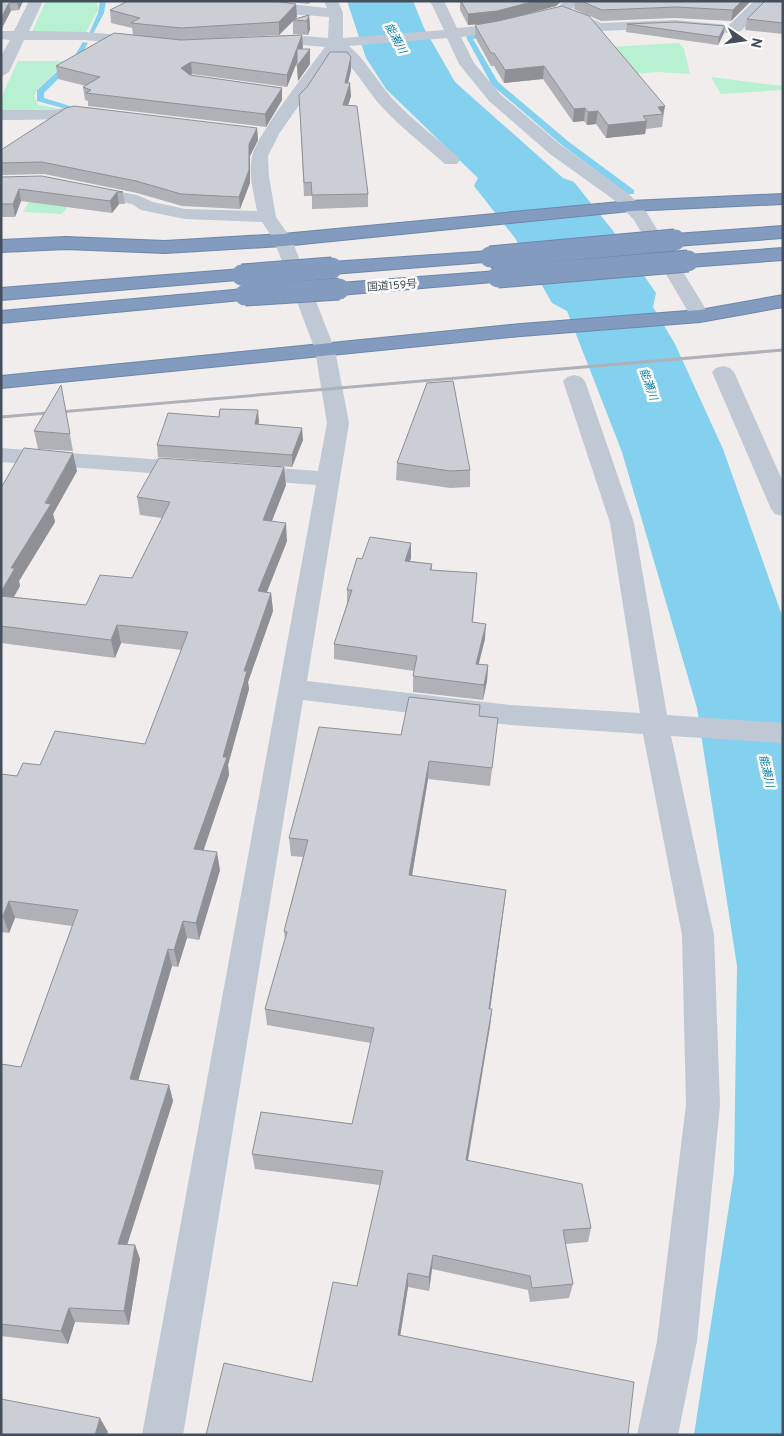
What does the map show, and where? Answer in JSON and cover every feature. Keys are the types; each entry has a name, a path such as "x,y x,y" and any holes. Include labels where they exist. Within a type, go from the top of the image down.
{"highway":[{"path":"649,205 783,185"},
{"path":"1,262 165,247 275,228 480,220 627,206 783,199"},
{"name":"国道159号","path":"1,294 490,257 783,232"},
{"path":"1,246 66,243 165,247"},
{"name":"国道159号","path":"1,317 245,295 783,254"},
{"path":"700,315 783,301"},
{"path":"1,382 520,330 700,315 783,312"},
{"path":"1,363 121,355 259,356"}],"street":[{"path":"1,72 36,1"},
{"path":"243,1 256,5 333,7 341,42 376,90 394,110 451,160"},
{"path":"437,1 446,34 467,64 495,98 556,150 623,198 627,206 641,217 700,315"},
{"path":"540,3 566,7 599,27 675,24 736,28 756,3 783,6"},
{"path":"250,43 291,40 341,42 446,34 497,28 566,7"},
{"path":"1,35 85,36 153,43"},
{"path":"162,1435 338,423 325,350 275,228 260,177 260,156 271,134 341,42"},
{"path":"282,94 300,96"},
{"path":"1,115 53,115 76,111 105,114"},
{"path":"252,132 271,134"},
{"path":"72,187 138,200 146,206 275,228"},
{"path":"723,372 783,509"},
{"path":"574,381 622,523 661,724 698,935 703,1105 677,1341 657,1435"},
{"path":"1,456 327,479"},
{"path":"291,689 510,716 783,733"}],"green space":[{"path":"46,1 97,1 98,10 86,32 32,32"},
{"path":"679,43 684,49 690,74 658,72 631,74 609,47"},
{"path":"18,61 67,61 38,88 34,96 38,105 56,108 53,112 1,112 1,98"},
{"path":"711,77 783,86 783,90 721,94"},
{"path":"34,193 73,200 62,214 23,212"}],"water":[{"name":"能瀬川","path":"347,1 413,1 424,28 455,82 563,178 574,182 614,232 656,293 653,307 675,344 723,449 783,618 783,1435 694,1435 734,1173 737,966 697,708 622,452 567,311 552,303 515,238 474,186 478,178 386,89 366,58"}],"building":[{"path":"1,1 18,1 9,3 1,18"},
{"path":"128,1 273,1 296,4 279,22 181,28 131,23 140,18 110,10"},
{"path":"461,1 535,1 497,11 468,14"},
{"path":"581,1 742,1 733,10 676,7 602,10"},
{"path":"765,1 783,1 783,23 747,19"},
{"path":"562,6 589,16 665,106 658,107 663,114 643,116 647,121 608,125 598,111 588,112 585,108 574,109 544,66 505,70 494,53 491,53 475,25"},
{"path":"309,15 307,21 292,20"},
{"path":"676,22 725,26 719,37 627,24"},
{"path":"114,33 181,40 302,35 287,75 191,62 181,68 190,75 282,88 265,114 86,93 91,90 83,87 100,77 56,66"},
{"path":"297,49 310,49 297,66"},
{"path":"330,52 347,52 351,57 345,83 350,83 343,105 357,106 368,194 312,195 311,182 304,183 299,95 307,87"},
{"path":"74,106 257,128 249,144 249,170 239,197 181,194 136,181 42,162 1,163 1,150 66,108"},
{"path":"42,176 123,192 117,192 110,201 19,189 13,204 1,204 1,177"},
{"path":"453,381 470,470 450,471 397,463 427,383"},
{"path":"61,385 70,434 34,431"},
{"path":"220,409 258,410 255,424 302,428 292,455 157,445 168,413 219,417"},
{"path":"24,448 73,453 45,503 51,504 11,568 15,568 1,592 1,488"},
{"path":"159,458 284,467 263,520 286,523 258,591 271,593 244,671 247,671 223,757 227,757 194,849 217,852 196,923 183,921 174,950 168,949 130,1079 169,1085 118,1244 135,1245 124,1311 69,1308 61,1331 1,1324 1,1064 21,1067 78,910 9,901 3,916 1,916 1,774 17,776 23,763 40,765 55,731 145,744 188,632 117,625 111,640 1,626 1,596 86,605 100,575 132,578 170,502 137,497"},
{"path":"370,537 411,543 405,561 432,564 430,570 477,573 472,622 486,624 476,664 488,665 484,685 413,676 417,656 334,644 352,590 347,590 357,558 362,559"},
{"path":"409,697 480,705 479,716 498,718 492,768 429,761 409,875 506,890 489,1009 492,1009 466,1160 582,1184 591,1228 563,1230 573,1284 532,1288 530,1276 433,1255 429,1277 408,1273 398,1335 634,1382 628,1435 206,1435 224,1363 312,1382 333,1282 357,1286 383,1171 252,1154 261,1112 352,1124 374,1028 265,1009 287,932 284,931 308,840 289,838 319,727 401,735"},
{"path":"1,1399 100,1418 95,1435 1,1435"}],"waterway":[{"path":"91,33 101,13 103,1"},
{"path":"491,36 469,37 495,83 566,144 631,192"},
{"path":"67,108 40,99 40,92 78,56 85,43"}],"railway":[{"path":"1,417 783,350"}]}
